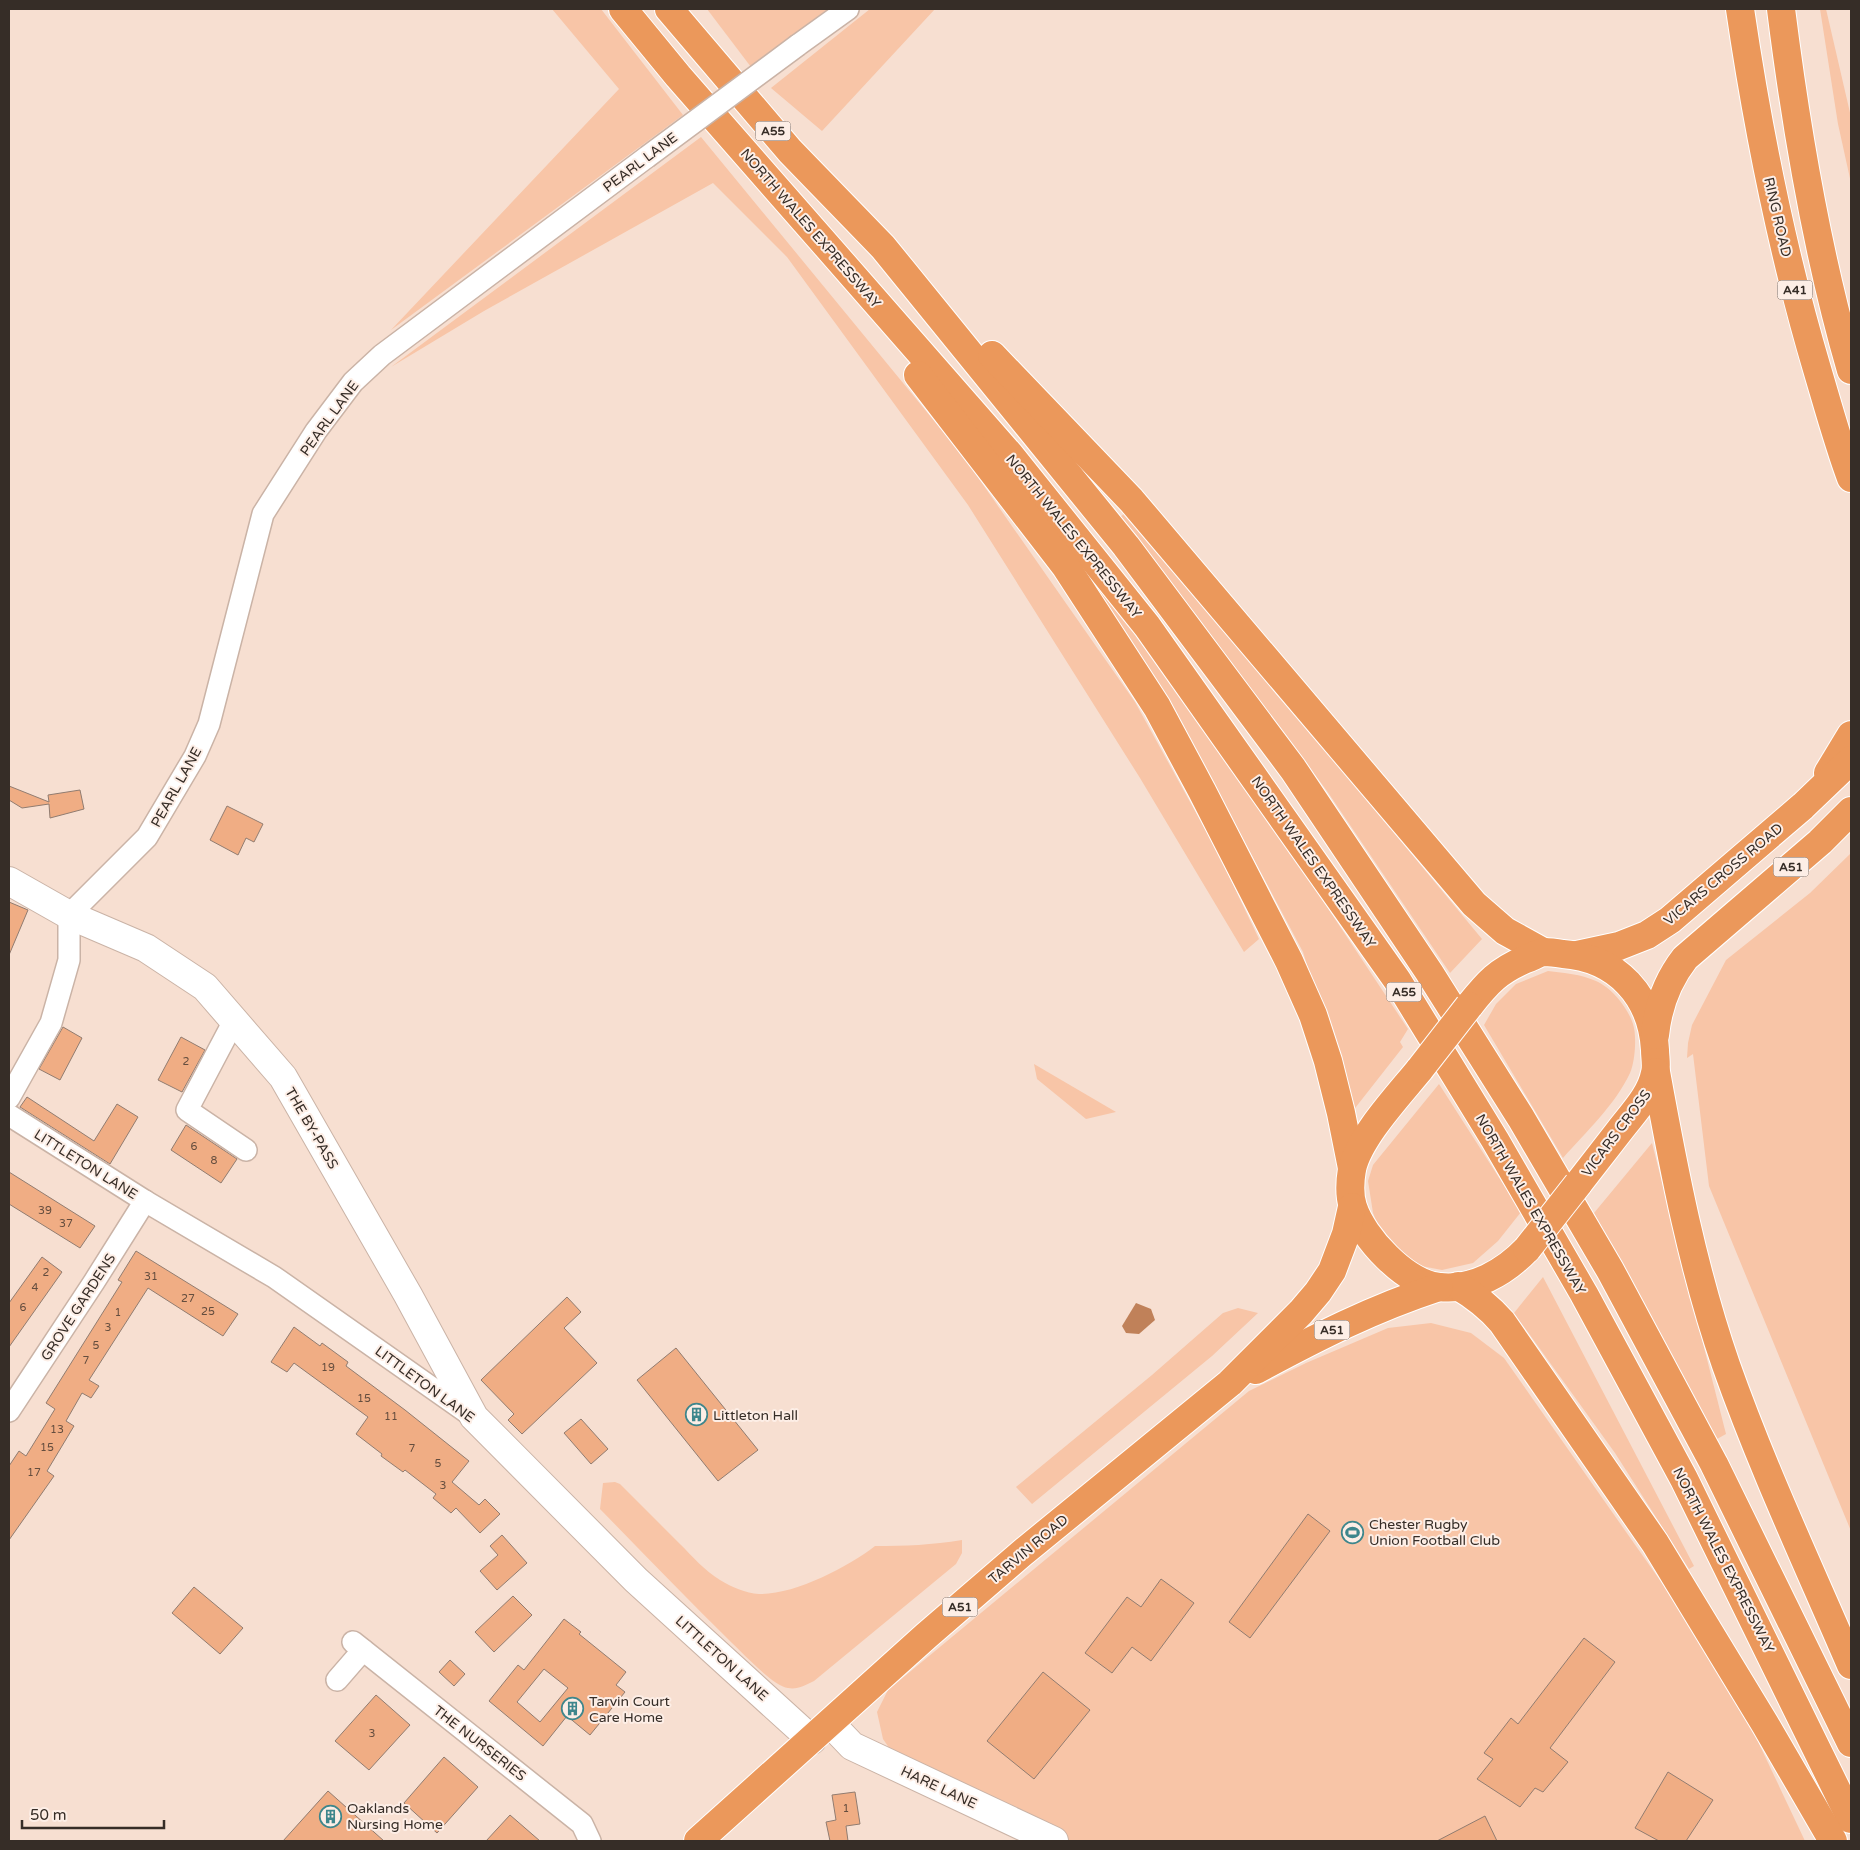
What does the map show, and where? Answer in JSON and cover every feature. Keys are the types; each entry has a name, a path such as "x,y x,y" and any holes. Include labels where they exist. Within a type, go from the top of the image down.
{"highway":[{"name":"NORTH WALES EXPRESSWAY","path":"622,9 678,76 1010,455 1147,626 1397,980 1500,1148 1584,1294 1674,1461 1851,1819"},
{"name":"A55","path":"669,9 790,151 883,247 1126,546 1294,769 1429,972 1521,1118 1610,1270 1714,1464 1851,1743"},
{"name":"RING ROAD","path":"1740,9 1753,98 1777,217 1803,321 1851,478"},
{"name":"A41","path":"1781,9 1791,92 1837,323 1851,370"},
{"path":"883,247 980,343 1130,500 1474,904 1505,931 1543,952"},
{"path":"830,248 899,350 1066,568 1157,707 1289,961 1313,1015 1328,1061 1352,1168"},
{"path":"1803,806 1826,777 1851,735"},
{"name":"VICARS CROSS ROAD","path":"1577,955 1619,946 1648,935 1670,920 1803,806 1851,760"},
{"name":"A51","path":"1655,1044 1656,1021 1662,1000 1674,972 1685,958 1820,842 1850,813"},
{"name":"VICARS CROSS","path":"1543,952 1577,955 1592,959 1622,977 1634,989 1650,1019 1655,1044 1656,1072 1649,1090 1639,1105 1527,1249 1504,1269 1478,1282 1448,1286 1421,1281 1388,1259 1375,1246 1362,1228 1352,1207 1350,1189 1352,1168 1360,1149 1374,1127 1492,979 1507,967 1543,952"},
{"path":"1656,1072 1686,1224 1705,1298 1726,1364 1752,1434 1851,1665"},
{"name":"A51","path":"1230,1383 1301,1312 1318,1292 1332,1271 1346,1234 1352,1207"},
{"path":"1448,1286 1481,1300 1502,1322 1655,1543 1765,1724 1833,1841"},
{"name":"A51","path":"1230,1383 1342,1324 1406,1298 1448,1286"},
{"name":"TARVIN ROAD","path":"698,1841 822,1732 926,1636 1021,1554 1230,1383"}],"street":[{"name":"PEARL LANE","path":"69,915 147,837 196,756 209,724 263,514 316,431 353,382 382,355 647,156 848,9"},
{"name":"THE BY-PASS","path":"9,881 69,915 154,953 205,987 282,1077 408,1294 474,1417"},
{"path":"9,1098 51,1023 69,960 69,915"},
{"path":"234,1021 187,1110 246,1150"},
{"name":"LITTLETON LANE","path":"9,1115 145,1201 274,1277 474,1417 636,1580 822,1732"},
{"name":"GROVE GARDENS","path":"9,1411 145,1201"},
{"name":"THE NURSERIES","path":"337,1680 358,1646 582,1824 590,1841"},
{"name":"HARE LANE","path":"822,1732 1054,1841"}],"shaded area":[{"path":"552,9 601,9 683,115 391,330 619,89"},
{"path":"707,9 828,9 751,67"},
{"path":"870,9 935,9 822,131 771,88"},
{"path":"1820,9 1826,9 1851,117 1851,183 1838,124"},
{"path":"701,137 963,456 1135,702 1216,849 1259,939 1244,952 1140,778 968,505 787,257 713,183 484,311 391,367"},
{"path":"1127,511 1482,939 1450,973 1327,791 1196,615 1119,518"},
{"path":"1061,537 1124,615 1276,830 1408,1029 1400,1042 1403,1047 1352,1112 1303,952 1207,771"},
{"path":"1850,854 1851,1531 1709,1186 1693,1054 1687,1058 1692,1025 1726,960 1810,893"},
{"path":"1548,971 1584,977 1608,988 1619,999 1627,1012 1633,1024 1635,1035 1633,1062 1624,1085 1600,1118 1563,1158 1484,1025 1496,1004 1516,984"},
{"path":"1034,1064 1116,1112 1086,1119 1037,1079"},
{"path":"1439,1084 1521,1212 1498,1241 1473,1263 1442,1270 1416,1265 1397,1250 1379,1227 1373,1213 1368,1181 1373,1165"},
{"path":"1652,1143 1726,1434 1717,1439 1594,1213"},
{"path":"1543,1277 1694,1566 1689,1569 1615,1453 1514,1313"},
{"path":"1136,1303 1151,1309 1155,1320 1139,1334 1126,1333 1122,1326"},
{"path":"1238,1308 1258,1313 1212,1356 1032,1504 1016,1487 1152,1375 1223,1313"},
{"name":"Chester Rugby Union Football Club","path":"1431,1323 1471,1333 1504,1358 1664,1586 1753,1731 1805,1841 1071,1841 896,1758 883,1739 877,1712 888,1690 1249,1391 1306,1363 1388,1328"},
{"path":"615,1482 620,1484 709,1572 729,1585 749,1592 759,1594 773,1593 804,1585 836,1571 875,1546 919,1545 962,1540 962,1553 956,1564 814,1681 798,1688 788,1688 775,1682 751,1662 600,1509 603,1483"}],"building":[{"path":"9,786 49,802 48,795 80,790 84,809 50,818 49,804 22,808 9,800"},
{"path":"227,806 263,824 254,842 246,838 238,855 210,840"},
{"path":"9,902 28,910 9,955"},
{"path":"63,1027 82,1038 60,1080 39,1069"},
{"path":"181,1037 205,1050 182,1092 158,1080"},
{"path":"27,1097 94,1141 117,1104 138,1117 110,1164 20,1107"},
{"path":"186,1125 237,1159 221,1183 171,1150"},
{"path":"9,1172 95,1226 80,1248 9,1204"},
{"path":"136,1251 238,1314 223,1336 148,1288 89,1380 99,1386 91,1398 82,1393 66,1421 74,1426 47,1471 54,1476 9,1540 9,1466 19,1451 26,1456 55,1409 46,1403 122,1282 118,1280"},
{"path":"42,1257 62,1272 9,1347 9,1303"},
{"path":"567,1297 581,1312 564,1328 597,1363 522,1434 508,1420 514,1414 481,1380"},
{"path":"294,1327 320,1346 322,1343 348,1362 346,1366 469,1461 452,1482 479,1505 485,1499 500,1514 480,1533 456,1508 451,1513 433,1498 436,1494 405,1470 403,1472 381,1456 382,1454 356,1434 368,1417 294,1363 287,1372 271,1362"},
{"name":"Littleton Hall","path":"676,1348 758,1450 718,1481 637,1380"},
{"path":"581,1419 608,1449 591,1464 564,1433"},
{"path":"1308,1514 1330,1531 1250,1638 1229,1622"},
{"path":"502,1535 527,1563 497,1590 480,1571 498,1555 490,1546"},
{"path":"1161,1579 1194,1603 1151,1661 1132,1647 1112,1673 1085,1653 1127,1597 1141,1607"},
{"path":"194,1587 243,1628 220,1654 172,1613"},
{"path":"513,1596 532,1615 494,1652 475,1632"},
{"path":"564,1619 581,1632 579,1634 626,1672 616,1685 625,1692 590,1735 567,1716 543,1746 489,1701 518,1665 524,1670","holes":["544,1669 568,1688 540,1722 517,1702"]},
{"path":"1584,1638 1615,1662 1550,1748 1568,1762 1543,1792 1535,1788 1520,1807 1477,1779 1493,1759 1484,1753 1511,1718 1518,1724"},
{"path":"450,1660 465,1674 454,1686 439,1672"},
{"path":"1043,1672 1090,1710 1034,1779 987,1741"},
{"path":"376,1695 410,1725 369,1770 335,1741"},
{"path":"444,1757 478,1787 437,1833 404,1803"},
{"path":"1668,1772 1713,1800 1686,1841 1659,1841 1635,1828"},
{"name":"Oaklands Nursing Home","path":"328,1791 384,1841 283,1841"},
{"path":"855,1792 860,1824 846,1826 848,1841 830,1841 826,1822 836,1820 832,1795"},
{"path":"510,1815 540,1841 486,1841"},
{"path":"1485,1816 1497,1841 1437,1841"}],"place":[{"name":"Littleton Hall","path":"697,1415"},
{"name":"Chester Rugby Union Football Club","path":"1353,1532"},
{"name":"Tarvin Court Care Home","path":"573,1709"},
{"name":"Oaklands Nursing Home","path":"331,1816"}]}
